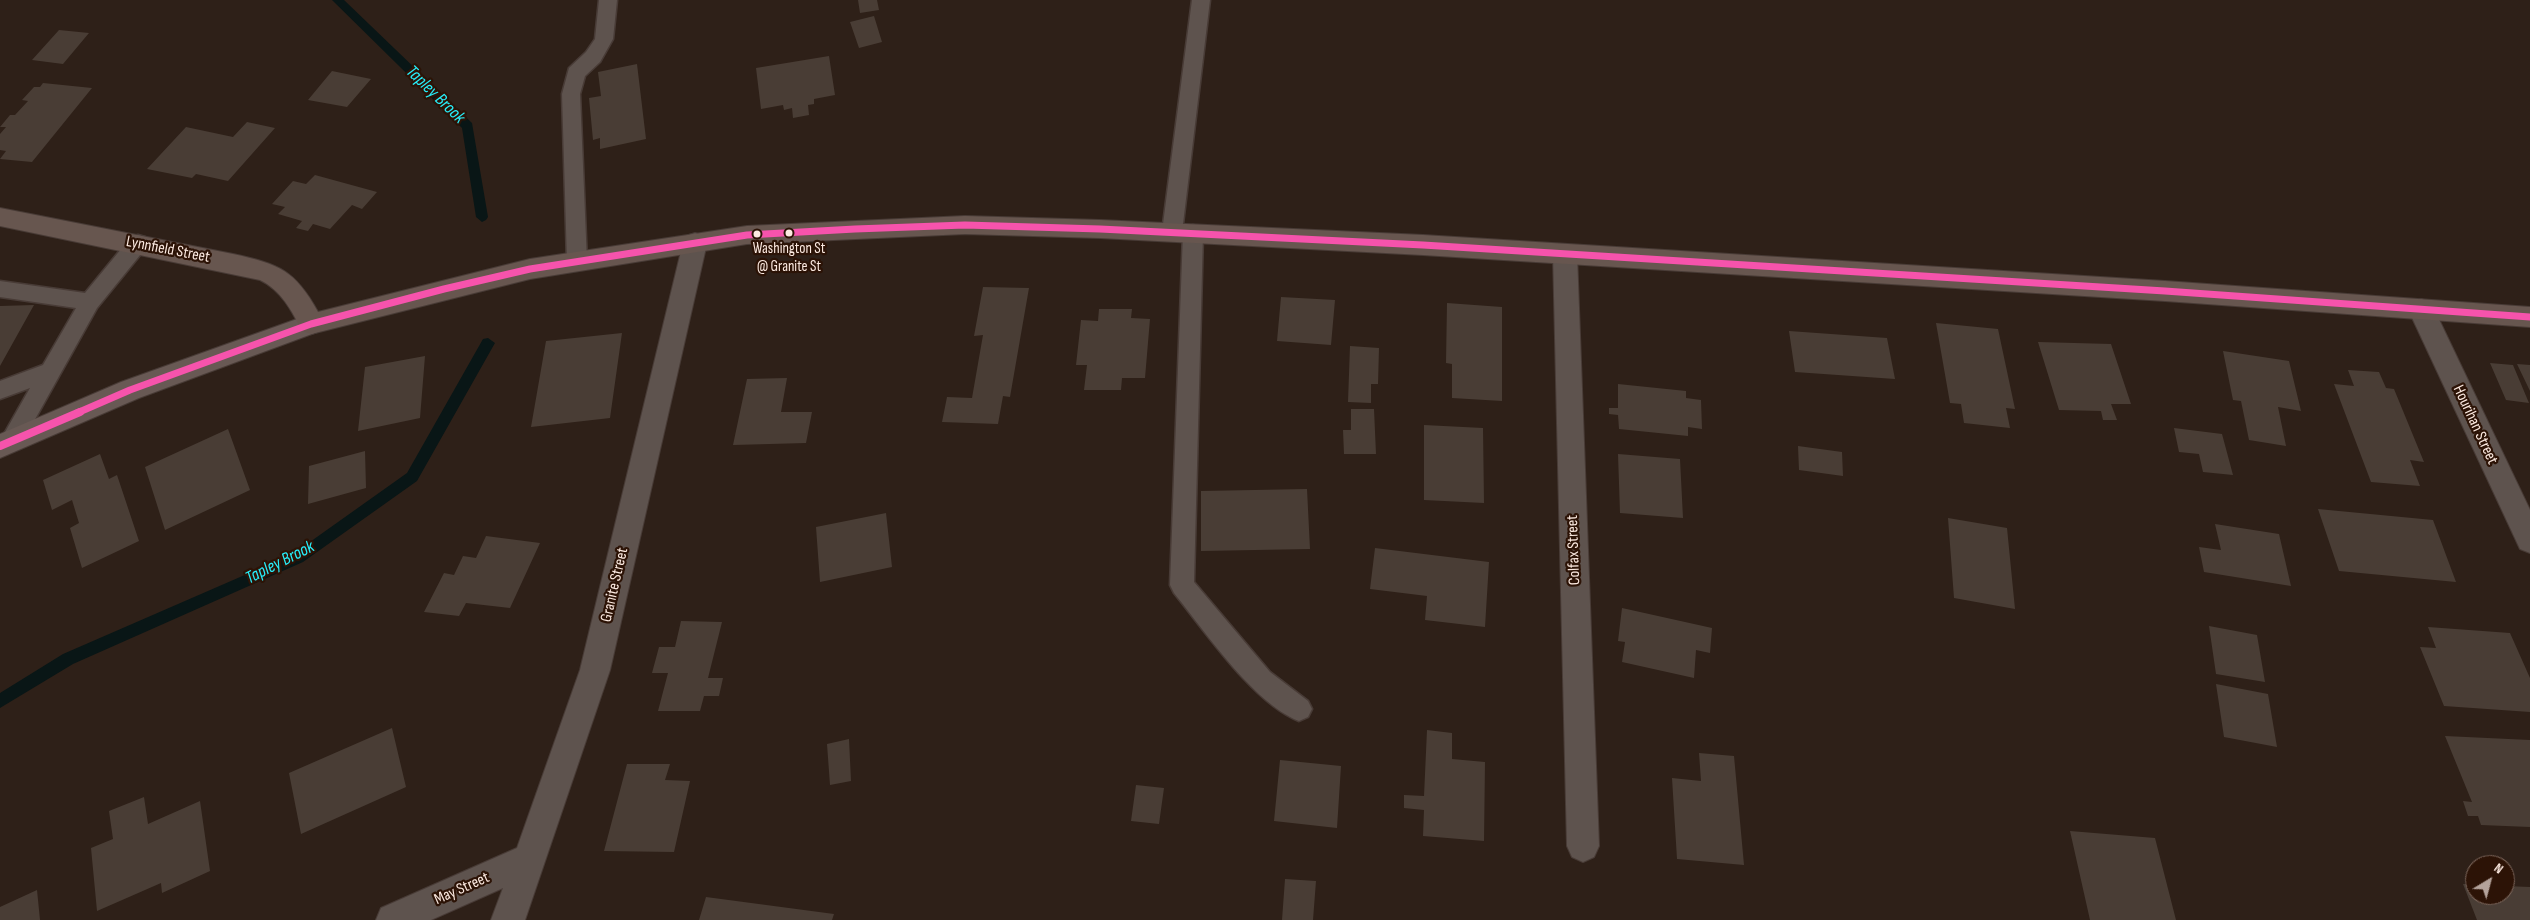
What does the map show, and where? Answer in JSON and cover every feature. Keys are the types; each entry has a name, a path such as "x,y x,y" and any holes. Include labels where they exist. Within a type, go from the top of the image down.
{"main road":[{"name":"Lynnfield Street","path":"0,217 44,228 138,243 239,265 274,276 296,296 311,324"},
{"path":"5,444 130,390 311,324 530,269 748,235 964,225 1182,233 1565,254 2165,291 2530,318"}],"street":[{"name":"Granite Street","path":"508,920 595,670 695,243"},
{"name":"Colfax Street","path":"1565,254 1583,846"},
{"name":"Hourihan Street","path":"2420,309 2530,540"},
{"name":"May Street","path":"393,920 530,858"}],"lane":[{"path":"577,262 571,94 576,73 593,56 604,39 608,0"},
{"path":"1201,0 1182,233 1182,585 1261,680 1299,709"},
{"path":"5,444 50,372 90,302 138,243"},
{"path":"0,289 90,302"},
{"path":"0,390 50,372"}],"building":[{"path":"858,0 877,0 879,10 860,13"},
{"path":"874,16 882,42 859,48 850,22"},
{"path":"59,30 89,33 63,64 32,60"},
{"path":"829,56 835,95 814,99 814,104 808,105 809,115 793,118 792,108 784,110 783,105 761,109 756,68"},
{"path":"637,64 646,139 600,149 600,138 593,140 589,98 601,96 598,72"},
{"path":"332,71 371,79 347,107 308,100"},
{"path":"43,83 92,88 32,162 0,159 6,151 0,150 0,134 6,127 0,127 10,115 15,115 28,101 22,100 34,87 40,87"},
{"path":"247,122 275,128 228,181 196,174 192,178 147,169 186,127 233,137"},
{"path":"315,175 377,192 362,209 352,205 330,229 313,224 308,231 296,228 302,221 278,214 285,207 272,204 293,181 306,184"},
{"path":"983,287 1029,288 1010,397 1003,396 998,424 942,422 947,397 972,398 983,335 974,336"},
{"path":"1281,297 1335,300 1331,345 1277,341"},
{"path":"1447,303 1502,307 1502,401 1452,398 1452,364 1446,363"},
{"path":"34,305 0,366 0,306"},
{"path":"1099,309 1132,309 1131,318 1150,319 1145,378 1122,378 1121,390 1084,390 1087,365 1076,365 1081,320 1098,321"},
{"path":"1936,323 1998,329 2015,409 2006,408 2010,428 1964,423 1961,404 1950,403"},
{"path":"1789,331 1887,338 1895,379 1795,372"},
{"path":"622,333 610,418 531,427 546,341"},
{"path":"2038,342 2111,344 2131,404 2111,404 2117,420 2103,420 2101,411 2059,410"},
{"path":"1350,346 1379,348 1378,384 1371,384 1371,403 1348,402"},
{"path":"2223,351 2289,361 2301,411 2278,407 2286,446 2249,440 2241,401 2233,400"},
{"path":"425,356 420,418 358,431 365,367"},
{"path":"2490,363 2513,365 2529,403 2506,400"},
{"path":"2517,364 2530,365 2530,391"},
{"path":"2348,370 2379,372 2386,388 2394,389 2424,462 2410,460 2420,486 2371,482 2334,384 2354,386"},
{"path":"787,378 781,412 812,412 806,443 733,445 747,379"},
{"path":"1618,384 1686,391 1686,398 1701,400 1702,429 1688,427 1688,436 1619,429 1618,415 1609,414 1609,408 1618,408"},
{"path":"1351,409 1374,409 1376,454 1344,454 1343,430 1351,430"},
{"path":"1424,425 1483,428 1484,503 1424,500"},
{"path":"2174,428 2222,434 2233,475 2203,472 2199,454 2179,452"},
{"path":"228,429 250,490 165,530 145,467"},
{"path":"1798,446 1842,452 1843,476 1799,470"},
{"path":"365,451 366,488 308,504 309,466"},
{"path":"100,454 109,479 117,475 139,541 82,568 70,528 79,523 72,500 52,510 43,480"},
{"path":"1618,454 1680,459 1683,518 1620,513"},
{"path":"1307,489 1310,549 1201,551 1201,491"},
{"path":"2318,509 2433,520 2456,582 2339,571"},
{"path":"886,513 892,567 820,582 816,527"},
{"path":"1948,518 2007,528 2015,609 1954,598"},
{"path":"2215,524 2279,534 2291,586 2204,572 2199,547 2221,550"},
{"path":"486,536 540,543 510,608 466,603 459,616 424,612 444,573 454,575 463,556 476,558"},
{"path":"1375,548 1489,562 1485,627 1425,620 1427,596 1370,589"},
{"path":"1622,608 1712,628 1710,653 1696,650 1694,678 1622,662 1625,642 1618,641"},
{"path":"681,621 722,622 708,678 723,678 719,696 704,696 700,711 658,711 668,673 652,673 659,647 675,647"},
{"path":"2209,626 2257,635 2265,682 2216,674"},
{"path":"2428,627 2510,633 2530,678 2530,712 2444,706 2420,647 2436,648"},
{"path":"2216,684 2268,694 2277,747 2224,737"},
{"path":"392,728 406,787 301,834 289,773"},
{"path":"1427,730 1452,733 1452,759 1485,762 1484,841 1423,836 1424,810 1404,808 1404,795 1424,796"},
{"path":"2445,736 2530,740 2530,827 2481,825 2478,816 2468,816 2463,801 2472,802"},
{"path":"849,739 851,781 830,785 827,744"},
{"path":"1699,753 1734,756 1744,865 1677,859 1672,778 1701,781"},
{"path":"1280,760 1341,766 1337,828 1274,821"},
{"path":"627,764 670,764 665,780 690,781 674,852 604,851"},
{"path":"1136,785 1164,788 1159,824 1131,821"},
{"path":"144,797 148,824 200,801 210,871 162,893 161,883 97,911 91,848 113,839 109,811"},
{"path":"2070,831 2155,838 2176,920 2090,920"},
{"path":"1285,879 1316,881 1313,920 1282,920"},
{"path":"2515,886 2530,887 2530,920 2477,920 2471,905 2515,905"},
{"path":"37,890 40,920 0,920 0,907"},
{"path":"706,897 834,914 832,920 699,920"}],"waterway":[{"name":"Tapley Brook","path":"337,0 468,126 482,217"},
{"name":"Tapley Brook","path":"0,701 68,659 298,558 412,477 488,343"}],"transit line":[{"path":"0,446 130,390 311,324 444,289 530,269 747,235 855,229 965,225 1100,229 1423,245 2165,291 2530,317"}],"place":[{"name":"Washington St @ Granite St","path":"789,233"}]}
